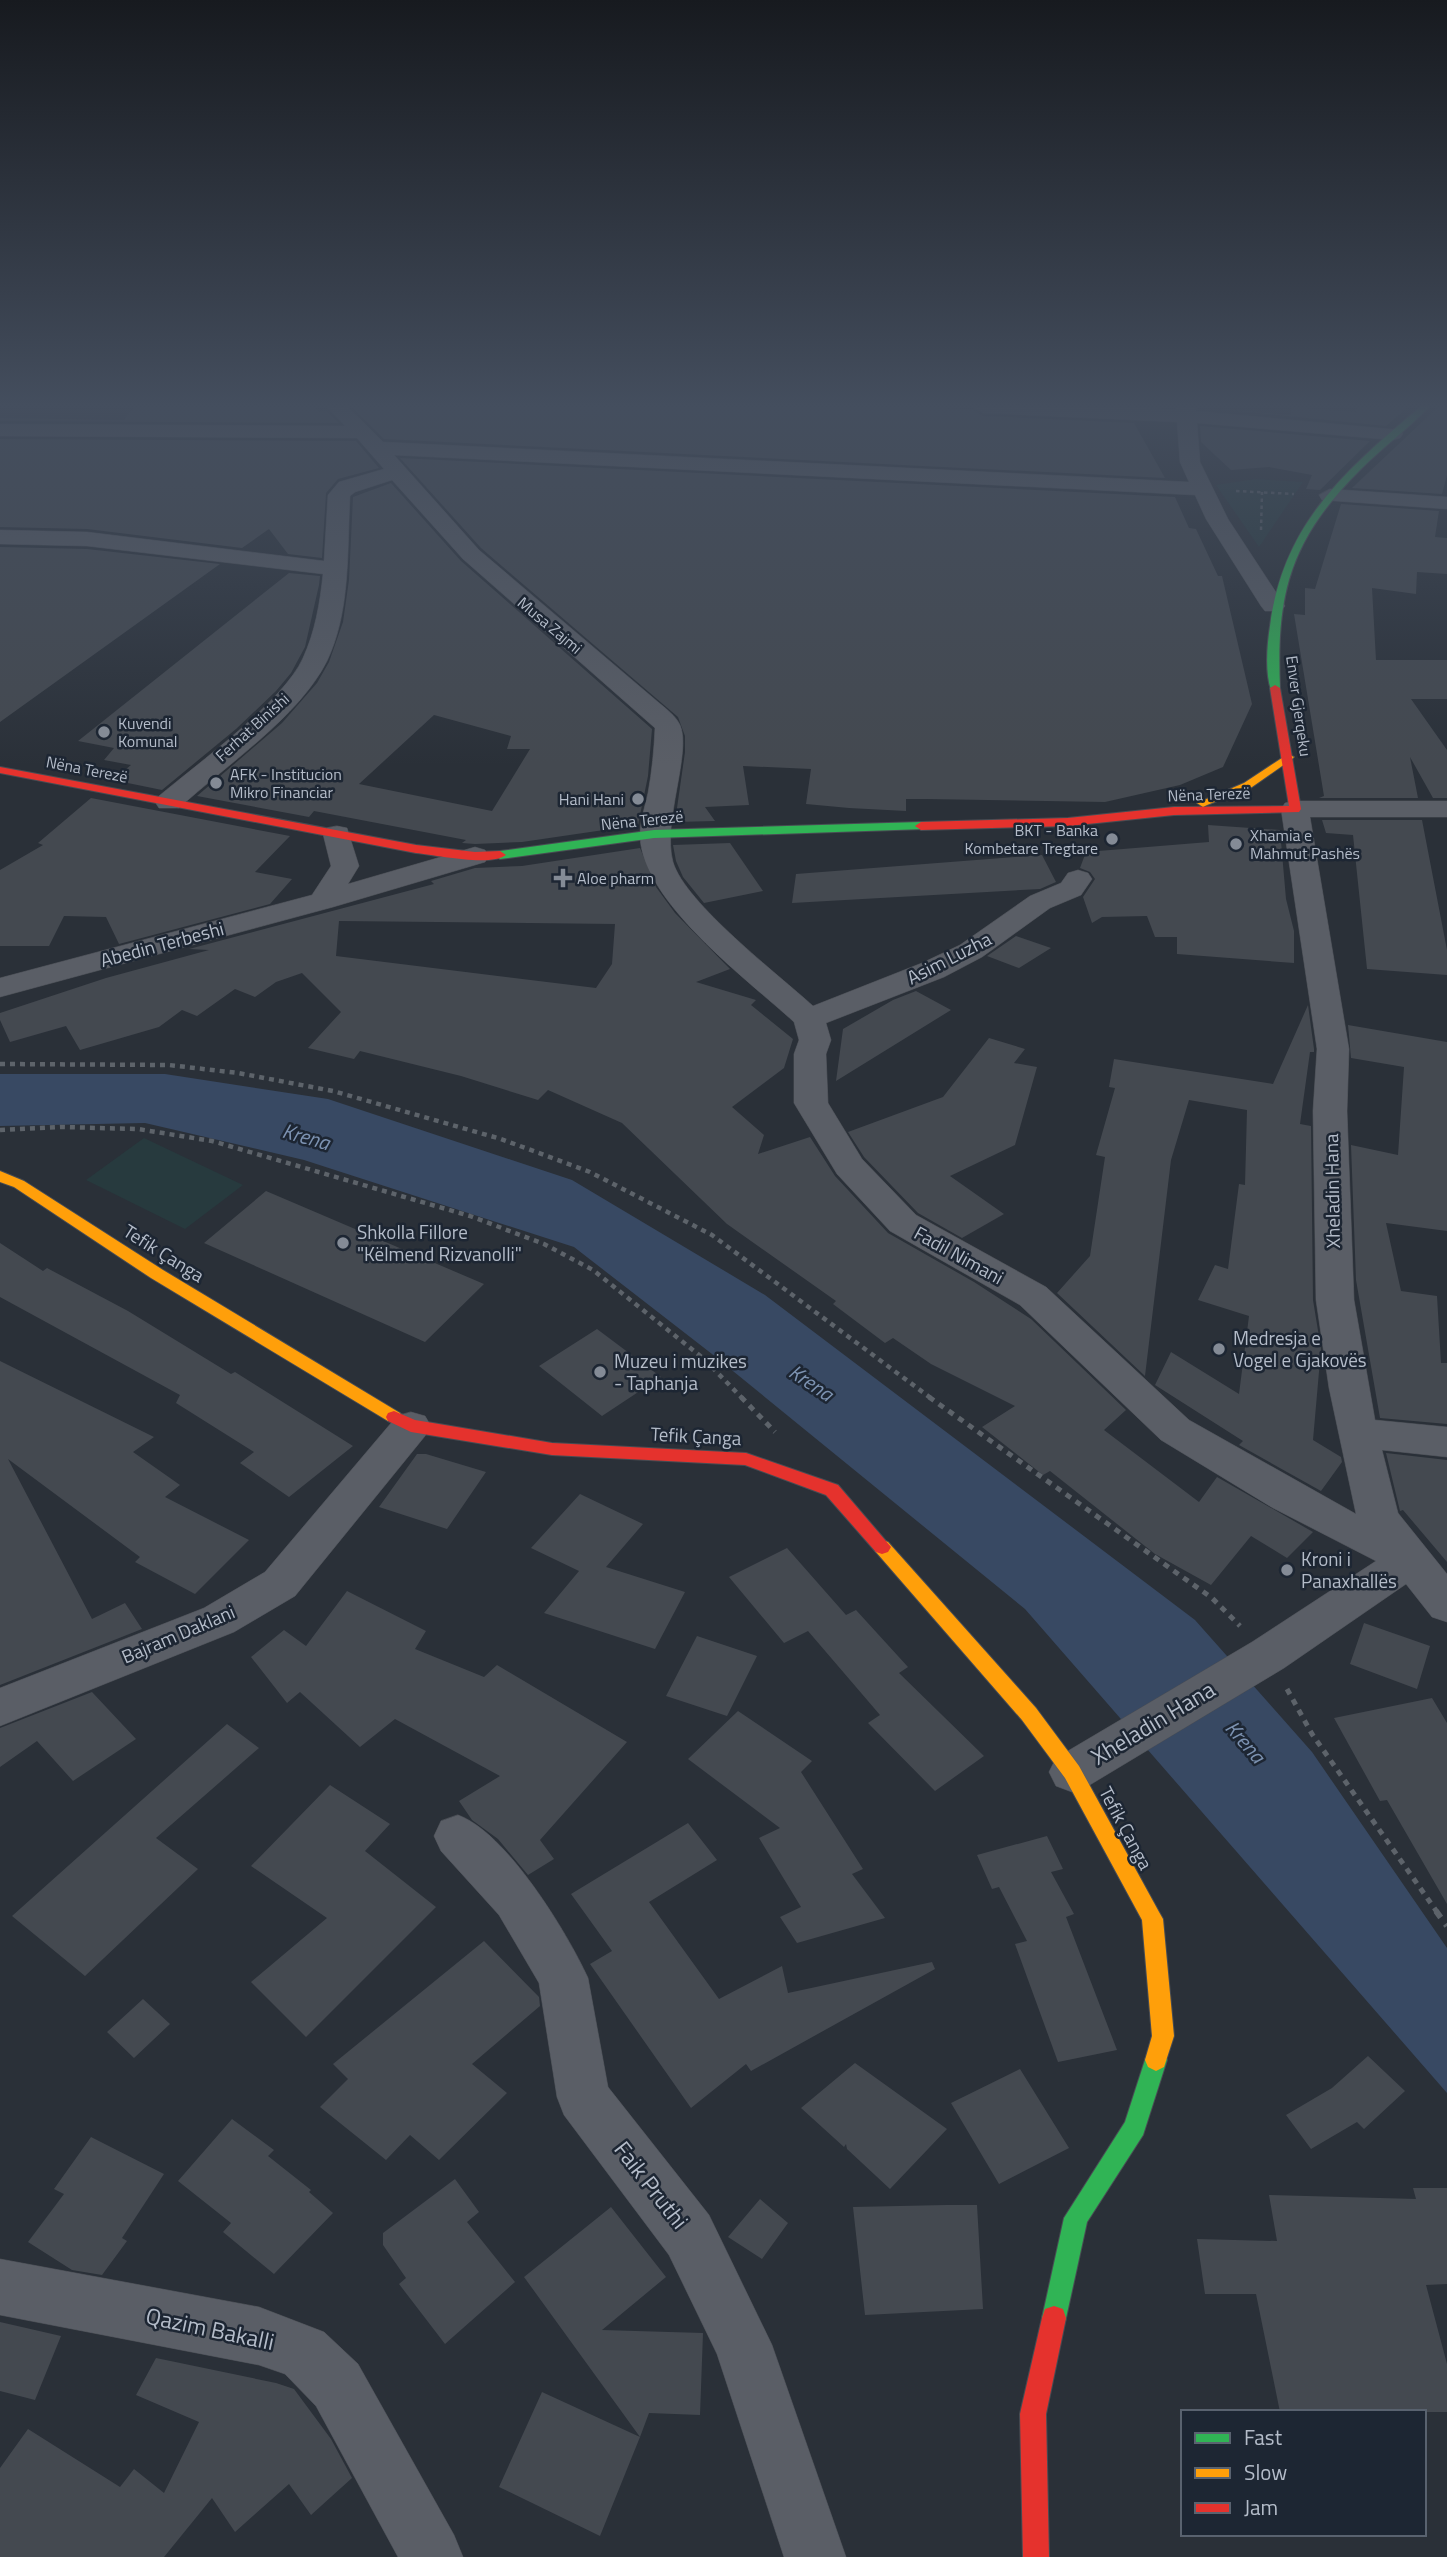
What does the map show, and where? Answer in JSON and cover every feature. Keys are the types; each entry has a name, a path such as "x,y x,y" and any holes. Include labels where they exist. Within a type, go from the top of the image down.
{"main road":[{"name":"Enver Gjerqeku","path":"1295,809 1273,673 1273,607 1280,575 1293,546 1307,526"},
{"path":"1174,811 1217,799 1248,785 1288,757"},
{"name":"Nëna Terezë","path":"0,771 337,834 475,856 522,854 654,834 1068,821 1174,811 1295,809"},
{"name":"Tefik Çanga","path":"0,1176 19,1184 180,1289 353,1395 411,1426 552,1449 746,1459 832,1490 1029,1714 1072,1772 1152,1919 1163,2036 1135,2127 1076,2218 1033,2414 1036,2557"}],"street":[{"name":"Ferhat Binishi","path":"169,802 291,693 314,662 327,618 339,526"},
{"name":"Musa Zajmi","path":"444,526 501,584 649,707 668,727 667,763 654,834"},
{"path":"1222,526 1273,607"},
{"path":"0,537 87,539 335,569"},
{"path":"1295,809 1447,809"},
{"name":"Xheladin Hana","path":"1295,809 1334,1049 1330,1111 1335,1300 1357,1433 1378,1518 1447,1605"},
{"path":"323,901 345,866 337,834"},
{"path":"654,834 659,863 675,893 809,1019"},
{"name":"Abedin Terbeshi","path":"0,988 323,901 475,856"},
{"name":"Asim Luzha","path":"809,1019 933,970 971,951 1040,902 1071,889 1078,879"},
{"name":"Fadil Nimani","path":"809,1019 815,1040 810,1054 811,1103 849,1166 903,1223 1033,1296 1175,1430 1288,1497 1410,1560"},
{"name":"Bajram Daklani","path":"0,1707 219,1620 280,1584 411,1426"},
{"path":"1357,1433 1447,1442"},
{"name":"Xheladin Hana","path":"1072,1772 1268,1655 1410,1560"},
{"name":"Faik Pruthi","path":"458,1836 516,1900 563,1978 583,2097 689,2235 743,2345 815,2557"},
{"name":"Qazim Bakalli","path":"0,2287 259,2336 304,2352 337,2385 432,2557"}],"path":[{"path":"1261,526 1261,538"},
{"path":"0,1064 169,1065 238,1073 333,1091 501,1139 590,1172 712,1235 1000,1450 1212,1598 1268,1655 1312,1734 1447,1926"},
{"path":"0,1130 61,1127 138,1129 212,1141 470,1216 544,1244 593,1270 704,1359 777,1434"}],"green space":[{"path":"1245,526 1273,526 1259,547"},
{"path":"144,1138 243,1185 185,1229 86,1180"}],"water":[{"name":"Krena","path":"0,1074 165,1074 328,1099 572,1180 765,1295 1195,1620 1312,1752 1447,1948 1447,2093 1025,1609 712,1354 574,1247 304,1160 145,1123 0,1126"}],"building":[{"path":"324,526 322,558 288,554 269,529 242,548 87,529 0,527"},
{"path":"352,526 430,526 461,561 652,729 648,776 638,825 522,842 475,844 462,843 466,840 314,811 309,817 197,796 282,723 317,683 329,662 343,622 349,580","holes":["434,715 511,736 507,749 530,749 492,811 359,784"]},
{"path":"461,526 1188,526 1196,529 1218,576 1222,576 1252,704 1223,767 1180,785 1105,802 906,799 906,811 806,804 811,769 743,766 749,805 705,807 715,821 675,822 685,752 685,736 678,717 481,548"},
{"path":"1334,526 1437,526 1435,537 1447,538 1447,574 1417,572 1416,594 1372,588 1376,660 1447,660 1447,699 1411,699 1447,750 1447,798 1433,798 1410,757 1418,798 1319,798 1324,796 1294,614 1305,615 1305,588 1315,589"},
{"path":"0,547 87,549 220,564 0,722"},
{"path":"289,573 320,576 305,647 291,673 276,691 236,729 162,790 113,780 131,765 104,760 114,748 78,741"},
{"path":"91,798 290,836 255,872 292,879 270,904 119,944 106,917 64,916 49,946 0,946 0,870 43,845 38,843"},
{"path":"1322,820 1422,820 1447,950 1447,975 1367,969 1353,835 1326,833"},
{"path":"1208,825 1280,830 1286,899 1294,931 1294,963 1177,954 1177,937 1155,937 1147,916 1102,917 1092,923 1083,897 1095,879 1090,872 1080,868 1086,852 1209,842"},
{"path":"730,843 763,891 704,903 683,877 673,845"},
{"path":"640,848 656,887 675,913 730,969 696,982 756,1000 751,1005 793,1039 784,1068 732,1107 764,1135 758,1154 810,1137 835,1176 888,1233 974,1282 1031,1319 1126,1410 1104,1430 1199,1502 1217,1477 1313,1532 1287,1558 1251,1536 1211,1585 1155,1554 1050,1471 1043,1475 982,1427 1015,1406 931,1364 893,1338 885,1343 833,1304 836,1301 727,1224 622,1123 548,1090 538,1100 461,1076 360,1051 354,1059 308,1048 341,1012 302,973 276,982 255,997 235,989 197,1016 182,1010 159,1027 80,1050 66,1026 10,1042 0,1020 0,1013 106,978 209,950 189,949 434,884 431,881 475,868 522,866","holes":["339,921 615,924 612,964 596,988 336,956"]},
{"path":"1042,855 1056,882 1040,889 792,903 796,874"},
{"path":"1016,936 1051,948 1019,968 987,956"},
{"path":"916,991 951,1010 836,1081 843,1029 893,1000"},
{"path":"1308,1005 1314,1052 1310,1052 1300,1124 1311,1126 1313,1300 1321,1349 1313,1440 1341,1457 1342,1462 1321,1491 1239,1445 1243,1441 1155,1385 1171,1352 1239,1394 1249,1316 1198,1300 1215,1265 1228,1269 1239,1184 1245,1185 1247,1110 1189,1100 1171,1160 1145,1376 1057,1293 1090,1256 1105,1157 1096,1155 1115,1088 1109,1087 1114,1059 1273,1084"},
{"path":"1348,1025 1447,1042 1447,1231 1386,1223 1401,1291 1437,1296 1441,1363 1447,1363 1447,1424 1380,1418 1356,1280 1351,1145 1398,1155 1404,1067 1351,1058"},
{"path":"989,1038 1025,1049 1014,1063 1037,1067 1015,1145 950,1176 1004,1214 962,1238 918,1213 864,1157 848,1132 943,1097"},
{"name":"Shkolla Fillore \"Këlmend Rizvanolli\"","path":"266,1191 484,1284 425,1342 204,1243"},
{"path":"0,1243 43,1271 47,1268 128,1311 231,1374 235,1372 353,1446 289,1497 240,1463 254,1452 176,1403 180,1395 0,1297"},
{"name":"Muzeu i muzikes - Taphanja","path":"597,1329 661,1377 602,1416 539,1366"},
{"path":"0,1361 154,1437 133,1452 180,1485 165,1497 249,1540 195,1594 135,1562 140,1557 8,1459 92,1619 125,1603 142,1629 0,1685"},
{"path":"1386,1453 1447,1460 1447,1562 1403,1510 1400,1511"},
{"path":"417,1454 426,1454 486,1472 447,1529 379,1507"},
{"path":"580,1494 643,1524 606,1567 685,1592 655,1649 544,1613 579,1571 531,1548"},
{"path":"787,1548 846,1615 856,1610 908,1667 899,1673 984,1756 935,1791 868,1723 880,1715 808,1631 784,1643 729,1577"},
{"path":"347,1591 426,1631 415,1649 484,1677 497,1665 627,1742 540,1840 554,1859 528,1875 498,1839 472,1820 459,1801 500,1776 395,1719 360,1747 300,1692 287,1703 251,1657 284,1630 306,1646"},
{"path":"1364,1623 1430,1646 1417,1689 1350,1664"},
{"path":"697,1636 757,1656 727,1716 666,1696"},
{"path":"92,1692 136,1739 73,1781 37,1741 0,1767 0,1728"},
{"path":"1432,1698 1447,1723 1447,1904 1387,1800 1380,1801 1334,1718"},
{"path":"738,1711 812,1761 801,1772 863,1869 852,1874 885,1918 797,1943 780,1917 801,1907 759,1838 780,1828 688,1759"},
{"path":"227,1724 259,1748 156,1838 198,1869 85,1976 12,1916"},
{"path":"330,1785 390,1824 365,1851 436,1907 306,2037 251,1982 327,1918 251,1866"},
{"path":"688,1823 717,1860 649,1902 719,1999 782,1966 788,1993 932,1962 935,1969 751,2071 746,2064 691,2108 590,1964 612,1951 571,1894"},
{"path":"1047,1836 1063,1869 1051,1872 1074,1914 1066,1917 1117,2050 1058,2062 1015,1944 1027,1941 999,1887 992,1889 977,1855"},
{"path":"484,1941 539,1997 540,2006 472,2064 507,2093 439,2160 410,2135 386,2160 320,2107 348,2079 333,2064"},
{"path":"143,1999 170,2024 134,2058 107,2032"},
{"path":"1368,2056 1405,2091 1364,2129 1357,2122 1311,2149 1286,2115 1332,2088"},
{"path":"855,2063 947,2129 890,2189 847,2149 846,2144 844,2147 801,2108"},
{"path":"1020,2069 1069,2148 999,2184 951,2103"},
{"path":"232,2119 274,2150 268,2156 311,2190 309,2192 333,2213 274,2274 223,2232 231,2223 178,2181"},
{"path":"91,2137 164,2174 122,2238 127,2241 102,2275 72,2270 28,2242 64,2194 54,2189"},
{"path":"455,2179 479,2212 467,2222 515,2282 445,2344 399,2284 406,2278 383,2245 383,2233"},
{"path":"1413,2188 1447,2188 1447,2284 1426,2285 1447,2364 1447,2412 1280,2410 1256,2294 1205,2294 1197,2239 1277,2241 1269,2195 1416,2199"},
{"path":"760,2199 788,2223 762,2259 728,2237"},
{"path":"977,2205 983,2309 865,2315 853,2207"},
{"path":"611,2207 666,2277 602,2330 703,2333 700,2415 649,2413 640,2437 524,2277"},
{"path":"0,2322 61,2336 35,2400 0,2391"},
{"path":"156,2358 294,2389 331,2439 352,2478 311,2515 289,2484 235,2532 212,2498 164,2557 0,2557 0,2468 28,2429 120,2487 134,2469 164,2493 199,2422 136,2395"},
{"path":"542,2392 640,2437 600,2536 499,2487"}],"traffic: fast":[{"path":"1275,688 1273,640 1278,597 1290,560 1308,526"},
{"path":"500,855 654,834 921,826"},
{"path":"1054,2318 1076,2218 1135,2127 1156,2060"}],"traffic: slow":[{"path":"1203,803 1248,785 1288,757"},
{"path":"0,1176 19,1184 157,1274 394,1417"},
{"path":"882,1547 1029,1714 1072,1772 1152,1919 1163,2036 1156,2060"}],"traffic: jam":[{"path":"921,826 1068,822 1174,811 1295,809 1275,688"},
{"path":"0,770 416,849 475,856 500,855"},
{"path":"394,1417 411,1426 552,1449 746,1459 832,1490 882,1547"},
{"path":"1036,2557 1033,2414 1054,2318"}],"place":[{"name":"Kuvendi Komunal","path":"104,732"},
{"name":"AFK - Institucion Mikro Financiar","path":"216,783"},
{"name":"Hani Hani","path":"638,799"},
{"name":"BKT - Banka Kombetare Tregtare","path":"1112,839"},
{"name":"Xhamia e Mahmut Pashës","path":"1236,844"},
{"name":"Aloe pharm","path":"563,878"},
{"name":"Shkolla Fillore \"Këlmend Rizvanolli\"","path":"343,1243"},
{"name":"Medresja e Vogel e Gjakovës","path":"1219,1349"},
{"name":"Muzeu i muzikes - Taphanja","path":"600,1372"},
{"name":"Kroni i Panaxhallës","path":"1287,1570"}]}
